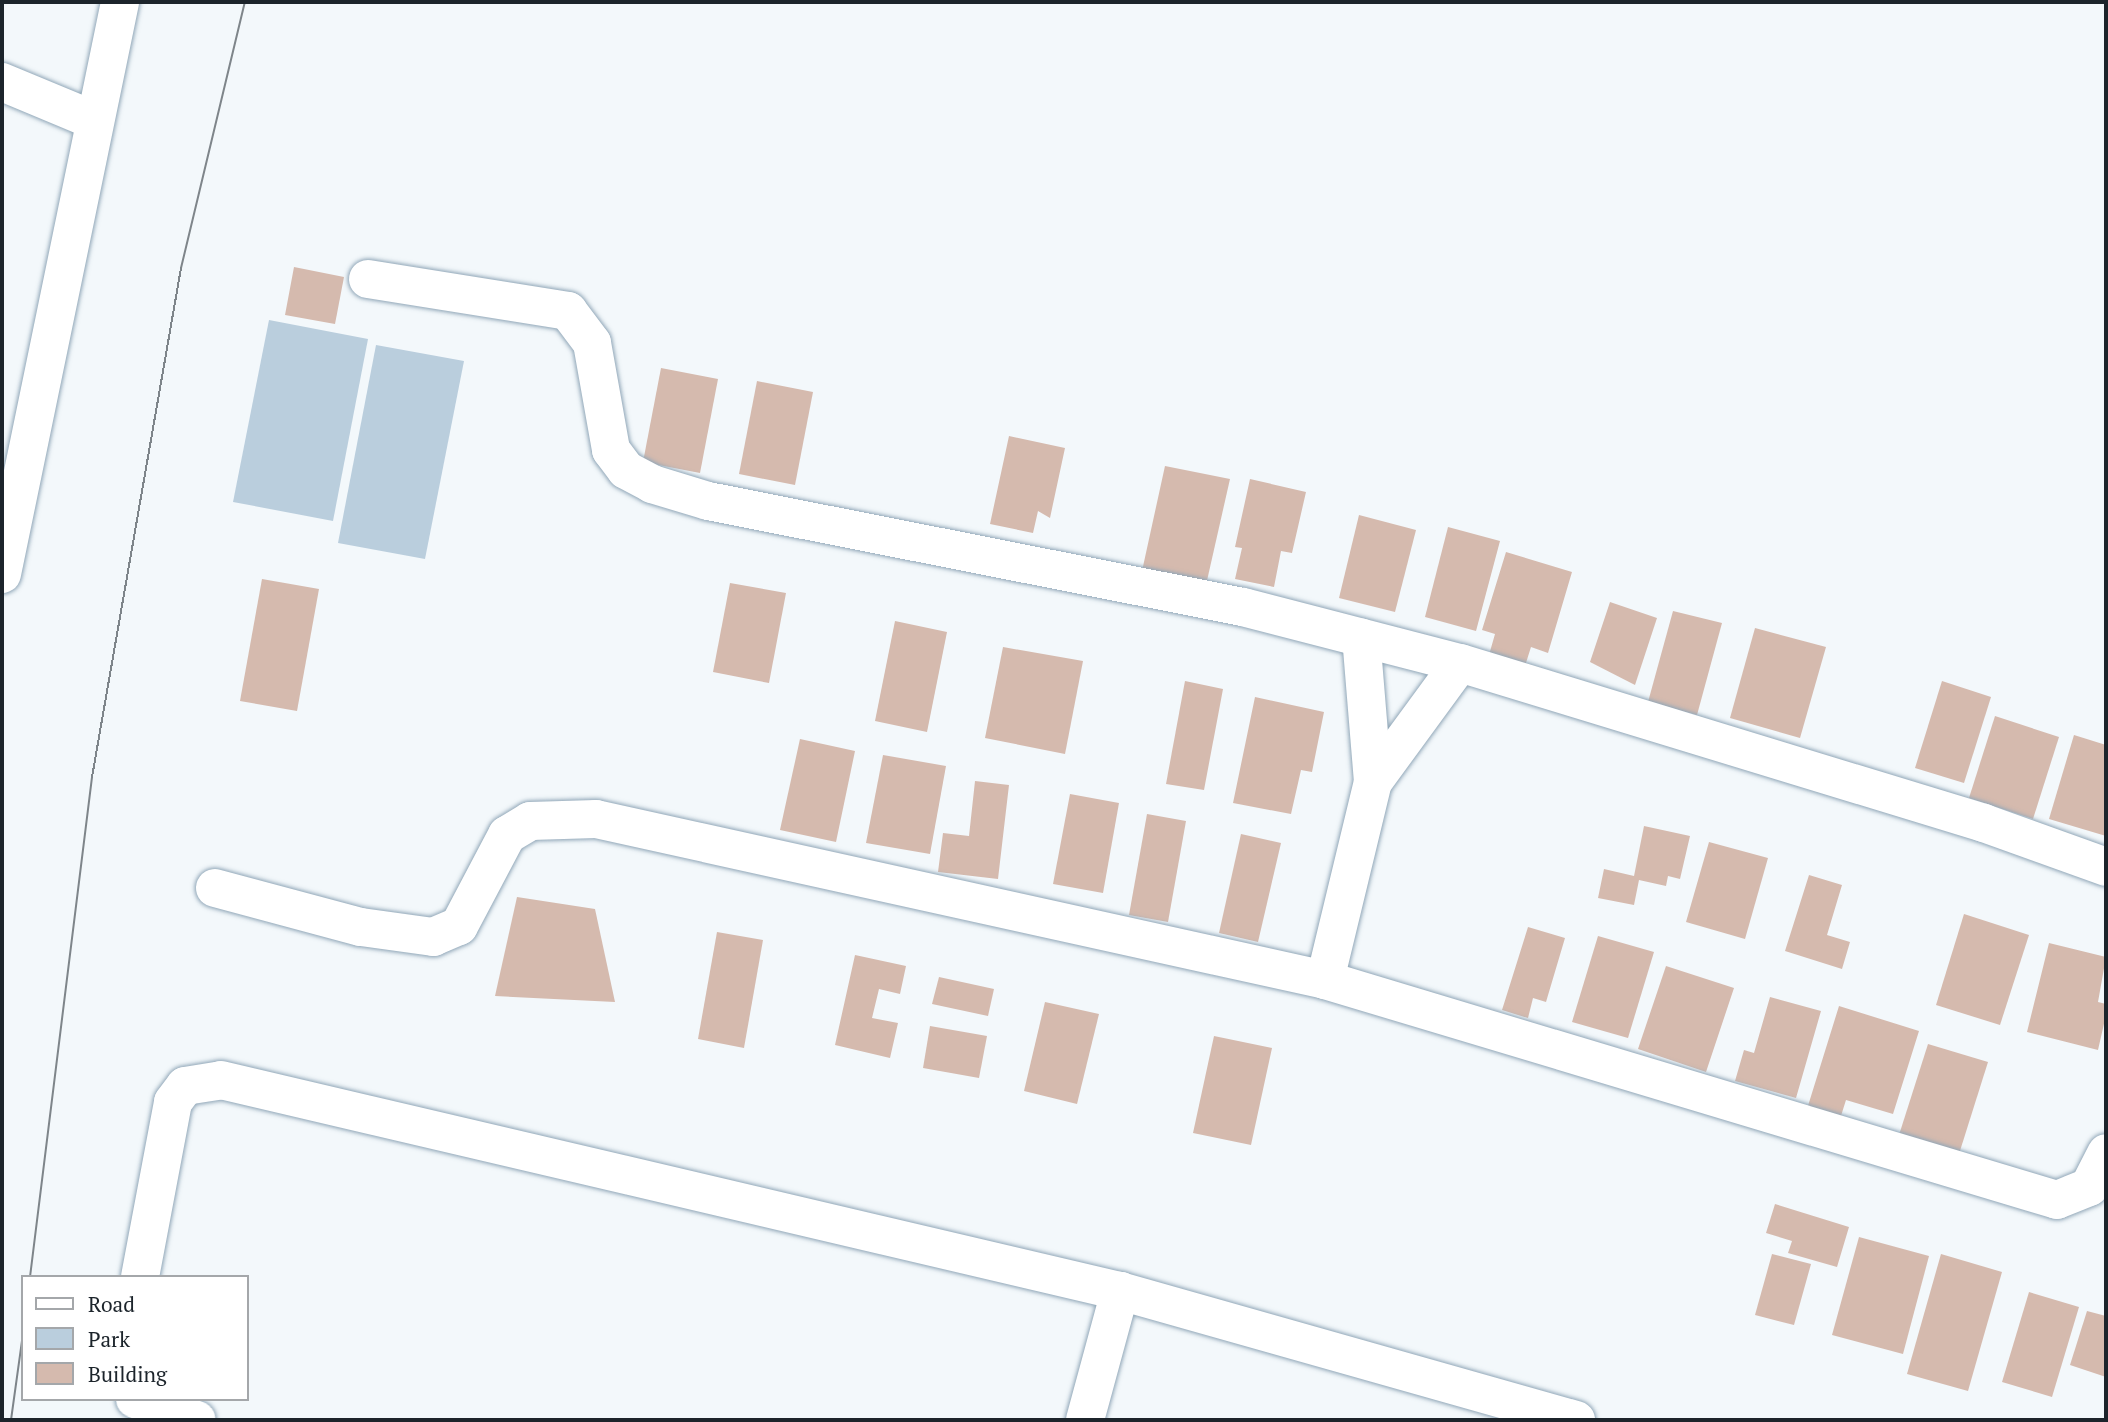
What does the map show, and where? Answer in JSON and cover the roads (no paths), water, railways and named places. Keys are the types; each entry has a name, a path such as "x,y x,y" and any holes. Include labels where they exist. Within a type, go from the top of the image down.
{"street":[{"path":"2,575 9,497 91,119 120,2"},
{"path":"2,82 91,119"},
{"path":"368,279 568,311 592,343 611,450 626,470 652,484 708,501 1243,607 1460,663 1984,823 2106,867"},
{"path":"1325,980 1373,782 1360,637"},
{"path":"1373,782 1460,663"},
{"path":"215,888 361,927 433,937 459,926 507,835 530,821 563,815 1325,980 2057,1200 2089,1186 2106,1153"},
{"path":"140,1275 173,1102 185,1086 203,1078 1120,1291 1576,1420"},
{"path":"1085,1420 1120,1291"},
{"path":"141,1401 197,1420"}],"tram line":[{"path":"30,1275 92,777 181,268 245,2"},
{"path":"11,1420 21,1348"}]}
